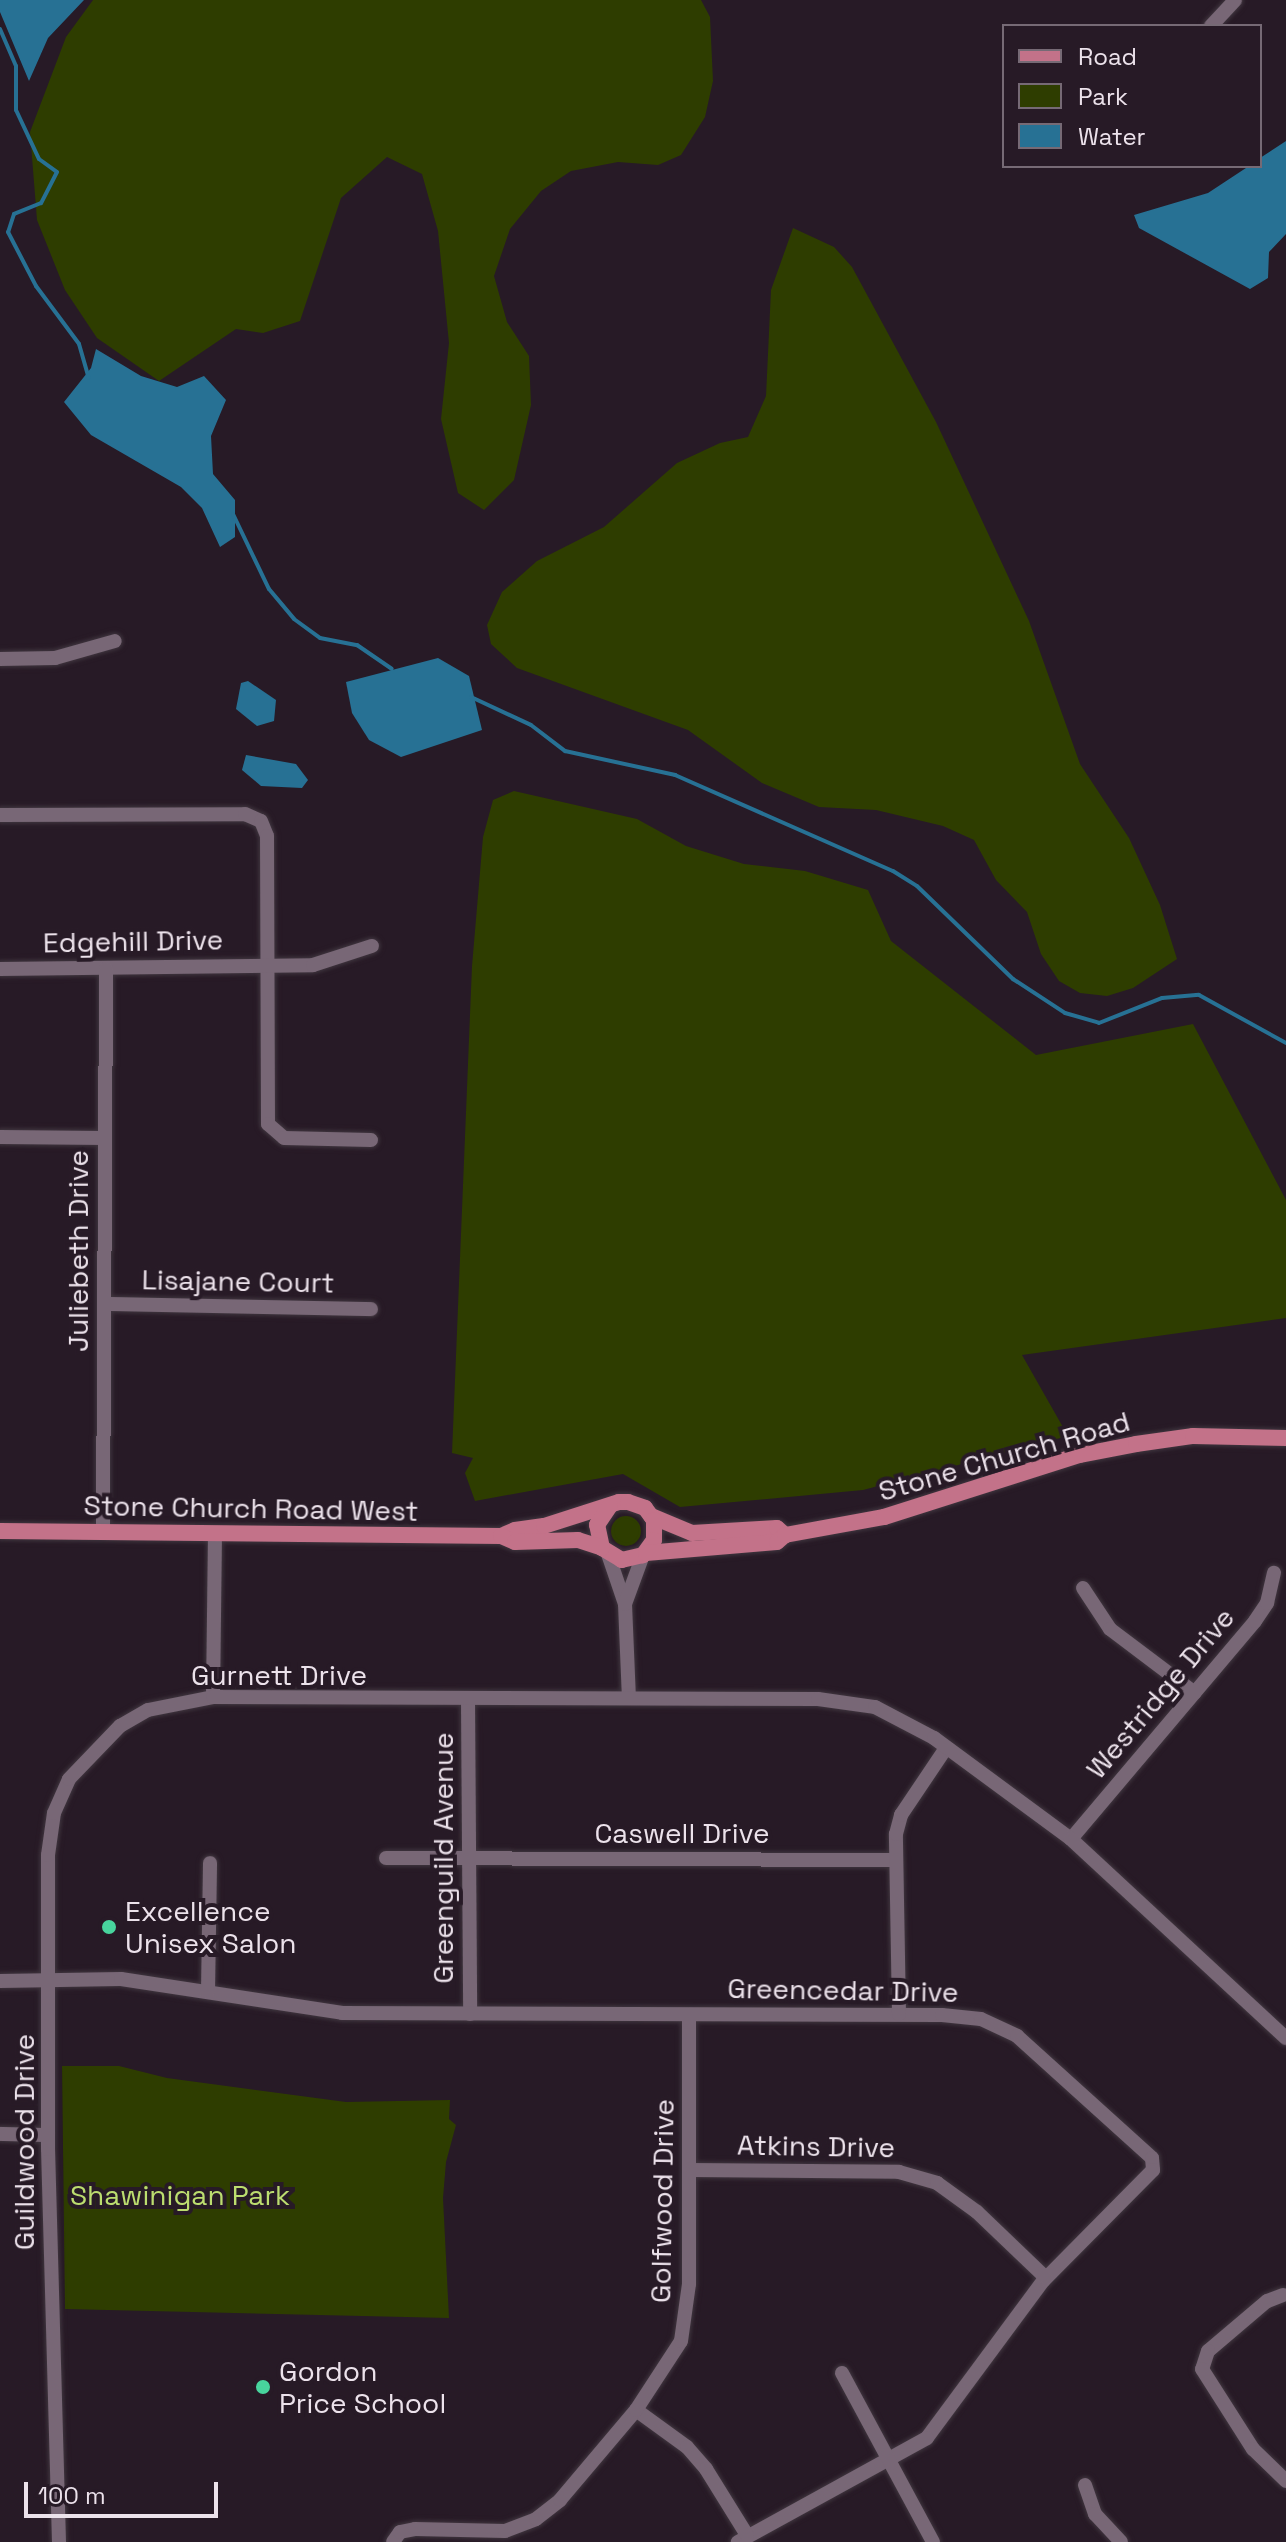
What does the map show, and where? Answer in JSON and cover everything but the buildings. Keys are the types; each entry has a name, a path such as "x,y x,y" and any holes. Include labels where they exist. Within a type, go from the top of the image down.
{"main road":[{"name":"Stone Church Road","path":"644,1554 777,1542 785,1535 884,1517 1080,1455 1136,1444 1193,1436 1286,1438"},
{"path":"633,1502 651,1516 655,1535 644,1554 622,1560 578,1540 515,1542 501,1536 633,1502"},
{"path":"605,1551 597,1525 610,1506"},
{"name":"Stone Church Road","path":"651,1516 692,1533 777,1528 785,1535"},
{"name":"Stone Church Road West","path":"0,1531 501,1536"}],"street":[{"path":"1213,24 1235,0"},
{"path":"0,659 55,658 115,641"},
{"path":"0,815 245,814 261,821 267,836 269,1127 284,1138 371,1140"},
{"name":"Edgehill Drive","path":"0,969 329,963 372,946"},
{"name":"Juliebeth Drive","path":"103,1532 106,969"},
{"path":"0,1137 105,1138"},
{"name":"Lisajane Court","path":"105,1304 371,1309"},
{"path":"213,1697 215,1535"},
{"path":"605,1551 625,1604 629,1698"},
{"path":"625,1604 644,1554"},
{"name":"Westridge Drive","path":"1071,1839 1267,1603 1274,1573"},
{"path":"1083,1588 1110,1629 1195,1693"},
{"name":"Gurnett Drive","path":"50,1982 48,1855 54,1813 69,1779 120,1726 180,1700 213,1697 468,1701 818,1699 863,1705 902,1719 946,1748 1071,1839 1286,2038"},
{"name":"Greenguild Avenue","path":"468,1701 470,2014"},
{"path":"899,2014 895,1860 901,1815 946,1748"},
{"name":"Caswell Drive","path":"386,1858 895,1860"},
{"path":"208,1992 210,1863"},
{"name":"Greencedar Drive","path":"0,1981 121,1979 342,2013 899,2014 981,2019 1017,2036 1152,2158 1153,2170 1046,2278 927,2438 743,2538"},
{"name":"Guildwood Drive","path":"50,1982 48,2135 59,2542"},
{"name":"Golfwood Drive","path":"393,2542 400,2532 415,2529 505,2531 536,2519 560,2500 636,2410 681,2341 687,2314 689,2015"},
{"path":"0,2134 48,2135"},
{"name":"Atkins Drive","path":"690,2170 899,2172 937,2183 977,2212 1046,2278"},
{"path":"1283,2295 1267,2301 1208,2351 1202,2369 1253,2449 1286,2481"},
{"path":"842,2373 933,2542"},
{"path":"636,2410 697,2458 720,2484 743,2538"},
{"path":"1085,2485 1095,2514 1121,2542"}],"green space":[{"path":"93,0 701,0 710,17 713,81 705,117 681,155 658,165 618,162 571,171 541,191 510,229 494,276 507,322 529,356 531,405 514,480 484,510 458,493 441,419 449,343 438,231 422,174 387,157 341,198 300,321 263,333 236,329 159,381 97,338 65,290 37,220 30,132 66,37"},
{"path":"793,228 834,247 852,267 936,422 1029,621 1080,764 1129,838 1160,905 1177,959 1133,988 1107,996 1080,993 1059,981 1041,954 1027,912 996,880 974,840 943,826 876,810 819,807 762,783 688,730 517,668 491,644 487,625 502,592 537,561 604,527 677,463 720,443 748,437 766,396 771,290"},
{"path":"514,791 637,819 686,846 744,864 805,871 868,890 891,941 1036,1055 1193,1024 1286,1200 1286,1318 1022,1355 1068,1436 863,1490 680,1507 623,1474 475,1501 465,1473 473,1458 452,1453 472,966 483,837 493,800"},
{"path":"626,1516 637,1520 641,1531 637,1542 626,1546 615,1542 611,1531 615,1520"},
{"name":"Shawinigan Park","path":"62,2066 119,2066 167,2078 346,2102 450,2100 449,2119 456,2125 446,2162 443,2198 449,2318 65,2309"}],"water":[{"path":"0,0 84,0 48,38 29,81 0,12"},
{"path":"1286,141 1286,234 1269,252 1268,278 1250,289 1139,228 1134,215 1208,193 1246,168 1262,168 1262,157"},
{"path":"96,349 141,376 177,387 204,376 226,400 211,436 213,474 235,500 235,537 220,547 202,508 181,487 91,435 64,402 91,368"},
{"path":"438,658 469,676 482,730 401,757 369,740 352,713 346,682"},
{"path":"248,681 276,700 274,721 257,726 236,709 241,683"},
{"path":"246,755 296,764 308,780 302,788 261,786 242,770"}],"waterway":[{"path":"0,29 16,66 16,110 39,159 57,172 41,203 14,214 8,232 36,286 79,344 89,378"},
{"path":"233,514 269,589 294,619 320,638 357,645 392,669"},
{"path":"471,697 531,725 565,751 675,775 893,871 917,886 1013,979 1065,1013 1099,1023 1162,998 1199,995 1286,1043"}],"place":[{"name":"Excellence Unisex Salon","path":"109,1927"},
{"name":"Gordon Price School","path":"263,2387"}]}
